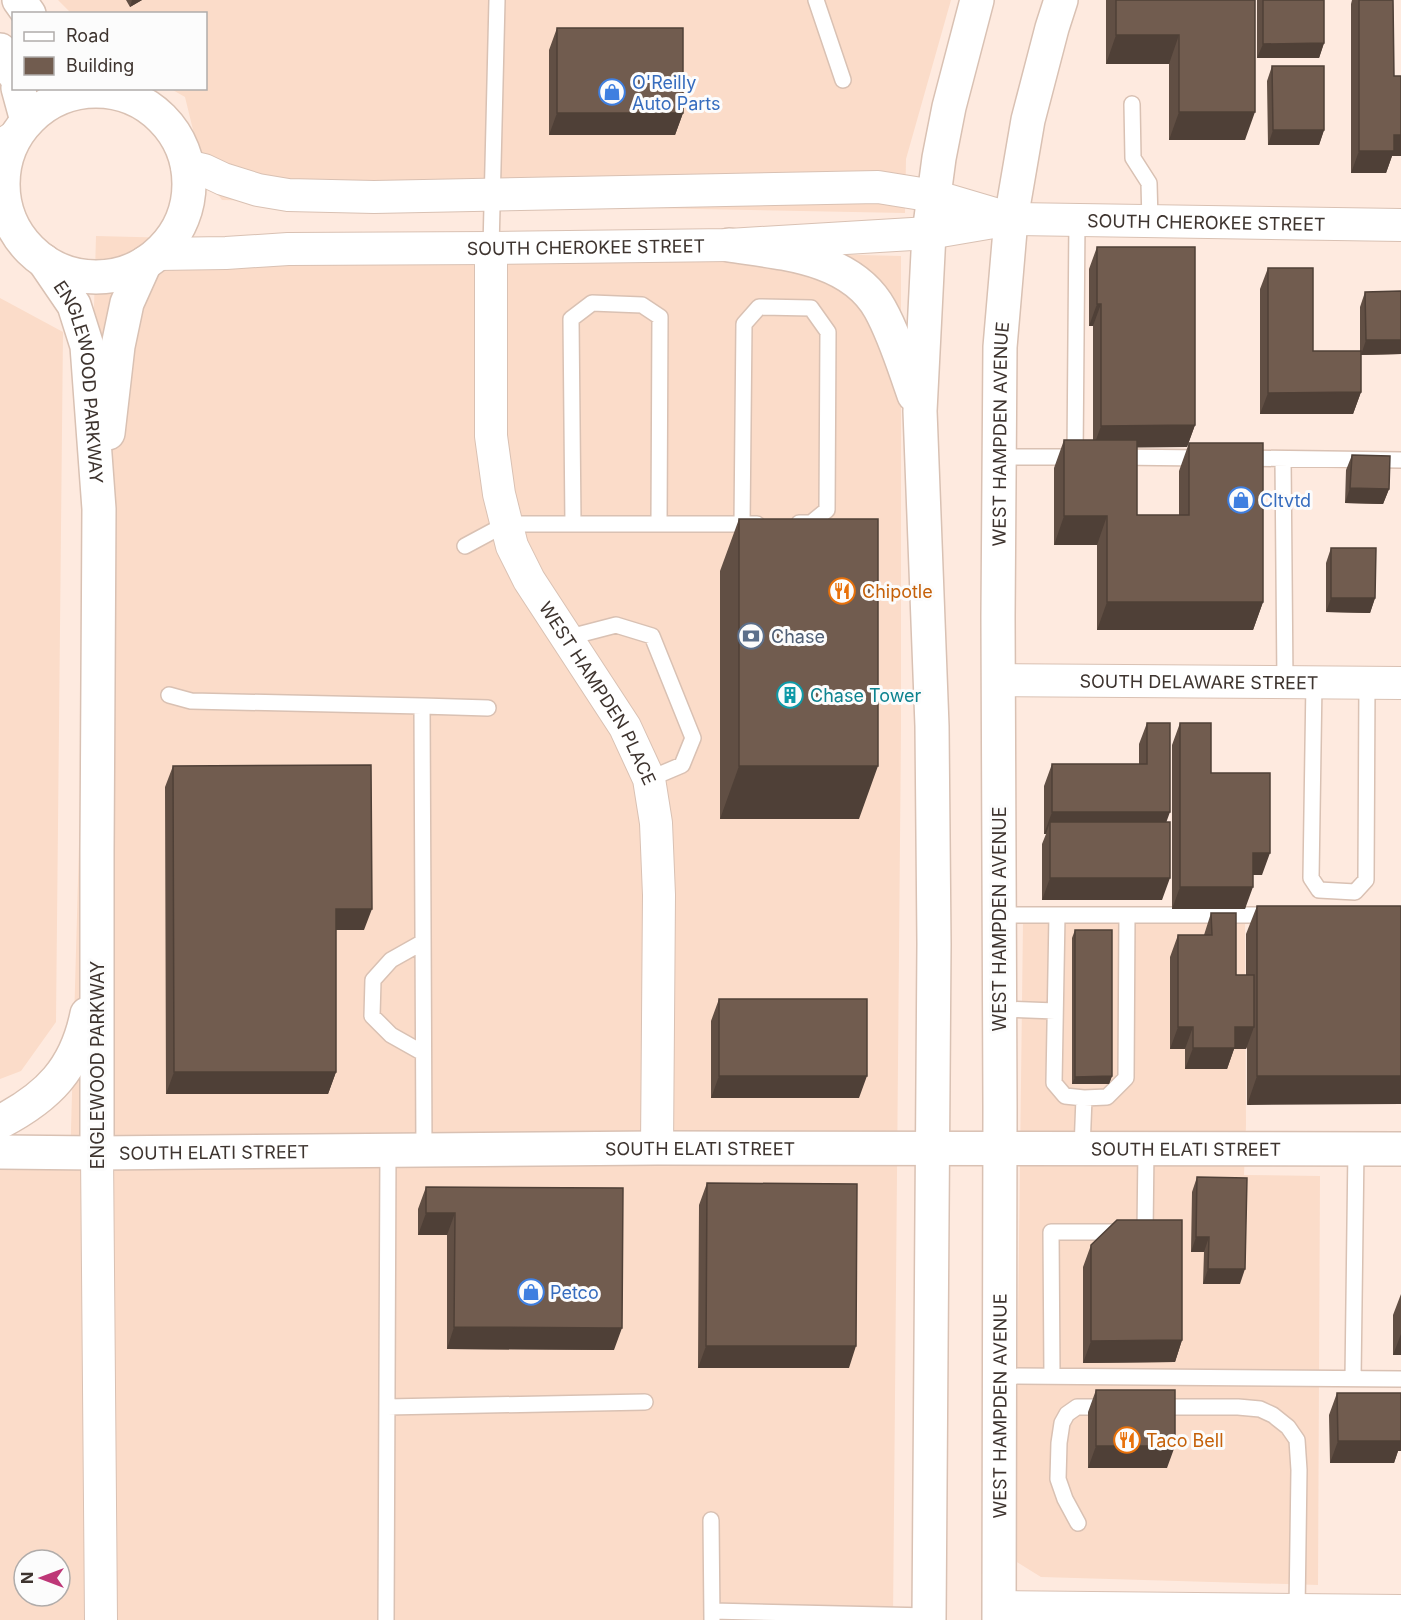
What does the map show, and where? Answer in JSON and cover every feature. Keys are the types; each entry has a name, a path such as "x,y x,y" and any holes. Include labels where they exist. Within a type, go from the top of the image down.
{"main road":[{"path":"929,1618 934,944 932,726 920,411 929,233 939,158 949,107 977,0"},
{"name":"WEST HAMPDEN AVENUE","path":"999,1614 1000,347 1011,219 1028,120 1061,0"},
{"path":"0,50 12,71"},
{"path":"14,134 39,110 67,95 111,90 137,100 163,119 183,150 189,182 188,198 178,229 169,242 151,259 131,271 102,277 86,277 57,269 44,261 23,242 4,215 4,168 14,134 18,90"},
{"path":"729,245 794,255 831,267 857,281 880,308 894,338 920,411"},
{"name":"ENGLEWOOD PARKWAY","path":"99,509 118,346 127,303 151,259"},
{"name":"ENGLEWOOD PARKWAY","path":"44,261 74,304 87,346 99,509 97,1153"},
{"path":"0,1122 21,1111 46,1093 63,1074 76,1053 86,1022 97,968"},
{"name":"SOUTH ELATI STREET","path":"0,1152 657,1148 1401,1149"}],"street":[{"name":"SOUTH CHEROKEE STREET","path":"187,166 204,170 223,179 288,195 374,197 878,187 934,196 1011,219"},
{"name":"SOUTH CHEROKEE STREET","path":"151,259 288,249 729,245 929,233 1011,219 1401,225"},
{"name":"WEST HAMPDEN PLACE","path":"492,248 492,436 499,494 512,546 529,580 625,728 649,779 656,823 659,895 657,1148"},
{"name":"SOUTH DELAWARE STREET","path":"998,680 1401,683"},
{"name":"ENGLEWOOD PARKWAY","path":"97,1153 101,1620"},
{"path":"999,1614 1401,1611"}],"lane":[{"path":"492,248 497,0"},
{"path":"816,0 843,80"},
{"path":"1132,104 1133,158 1149,183 1150,221"},
{"path":"1077,220 1087,457"},
{"path":"573,524 571,319 592,303 642,304 660,316 659,524"},
{"path":"465,546 506,524 573,524 659,524 742,524 782,524 811,523 827,510 828,332 811,308 759,307 744,324 742,524"},
{"path":"999,457 1401,460"},
{"path":"1283,459 1300,682 1311,878 1319,890 1355,892 1366,880 1367,683"},
{"path":"566,638 616,625 652,636 693,738 682,765 649,779"},
{"path":"169,695 191,701 488,708"},
{"path":"422,706 424,1150"},
{"path":"999,915 1282,915"},
{"path":"1057,915 1054,1083 1065,1096 1084,1098 1107,1096 1126,1078 1126,915"},
{"path":"423,942 391,960 373,980 372,1016 391,1035 423,1053"},
{"path":"1000,1009 1055,1011"},
{"path":"1082,1149 1084,1098"},
{"path":"1353,1378 1356,1148"},
{"path":"1052,1376 1051,1232 1145,1232 1146,1149"},
{"path":"386,1620 388,1150"},
{"path":"1000,1376 1401,1379"},
{"path":"387,1407 645,1402"},
{"path":"1078,1523 1065,1499 1058,1479 1062,1423 1067,1414 1077,1407 1123,1407"},
{"path":"1146,1407 1260,1409 1273,1415 1288,1427 1297,1440 1298,1460 1297,1610"},
{"path":"711,1520 712,1616 929,1618"}],"shaded area":[{"path":"58,0 951,0 906,159 905,213 222,200 204,175 185,97 173,90 207,90 207,12 70,12"},
{"path":"96,236 901,256 901,729 893,1620 0,1620 0,1169 70,1166"},
{"path":"0,298 63,332 56,1022 21,1071 0,1079"},
{"path":"1245,922 1246,1125 1244,1175 1320,1176 1318,1585 1041,1577 1015,1561 1023,923"}],"building":[{"path":"1116,0 1255,0 1255,112 1179,112 1179,35 1116,35"},
{"path":"1263,0 1324,0 1324,43 1263,44"},
{"path":"1359,0 1393,0 1394,76 1401,76 1401,135 1394,135 1394,151 1359,151"},
{"name":"O'Reilly Auto Parts","path":"557,28 683,28 683,113 557,113"},
{"path":"1272,66 1324,66 1324,130 1273,130"},
{"path":"1097,247 1195,247 1195,425 1101,426 1101,304 1097,304"},
{"path":"1268,268 1313,268 1313,351 1361,351 1361,392 1268,393"},
{"path":"1401,291 1401,340 1366,340 1365,292"},
{"path":"1064,440 1137,440 1137,515 1189,515 1189,443 1263,443 1263,602 1107,602 1107,516 1064,516"},
{"path":"1352,455 1390,456 1389,489 1350,488"},
{"name":"Chase Tower","path":"739,519 878,519 878,766 739,766"},
{"path":"1331,548 1376,548 1375,598 1331,598"},
{"path":"1147,723 1170,723 1170,812 1052,812 1052,764 1147,764"},
{"path":"1180,723 1211,723 1211,773 1270,773 1270,853 1253,853 1253,887 1180,887"},
{"path":"371,765 372,909 336,909 336,1072 174,1072 173,766"},
{"path":"1050,822 1170,822 1170,878 1050,878"},
{"path":"1257,906 1401,906 1401,1076 1257,1076"},
{"path":"1211,913 1236,913 1236,975 1254,975 1254,1027 1235,1027 1235,1048 1193,1048 1193,1027 1178,1027 1178,935 1212,935"},
{"path":"1075,930 1112,930 1112,1076 1075,1077"},
{"path":"719,999 867,999 867,1076 719,1076"},
{"path":"1197,1177 1247,1178 1245,1269 1208,1269 1209,1237 1196,1237"},
{"path":"707,1183 857,1184 856,1346 706,1346"},
{"name":"Petco","path":"426,1187 623,1188 622,1328 454,1327 455,1213 426,1213"},
{"path":"1117,1220 1182,1220 1182,1340 1091,1341 1091,1245"},
{"path":"1096,1390 1175,1390 1175,1446 1096,1446"},
{"path":"1337,1393 1401,1393 1401,1441 1338,1441"}],"place":[{"name":"O'Reilly Auto Parts","path":"612,92"},
{"name":"Cltvtd","path":"1241,500"},
{"name":"Chipotle","path":"842,591"},
{"name":"Chase","path":"751,636"},
{"name":"Chase Tower","path":"790,695"},
{"name":"Petco","path":"531,1292"},
{"name":"Taco Bell","path":"1127,1440"}]}
